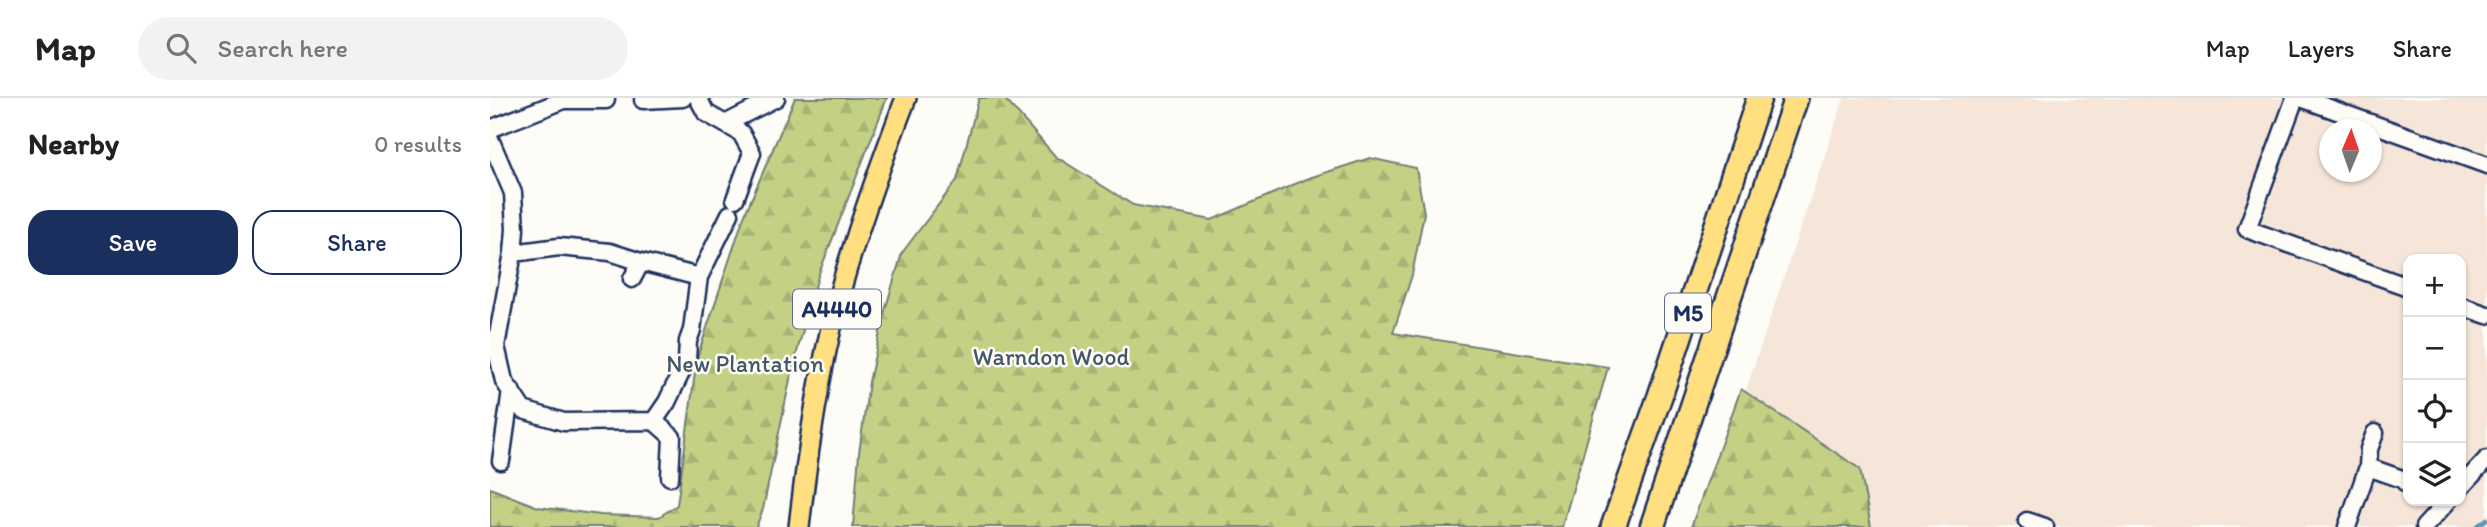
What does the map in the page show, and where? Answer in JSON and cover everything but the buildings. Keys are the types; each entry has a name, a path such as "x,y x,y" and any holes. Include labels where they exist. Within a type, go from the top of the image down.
{"highway":[{"name":"M5","path":"1613,527 1660,396 1759,98"},
{"name":"M5","path":"1652,527 1796,98"}],"main road":[{"name":"A4440","path":"799,527 811,431 839,296 880,166 906,98"}],"street":[{"path":"643,100 683,98"},
{"path":"654,421 667,402 687,360 699,276 732,207 752,153 741,133 706,113 698,98"},
{"path":"725,124 776,98"},
{"path":"2295,98 2247,229 2403,285"},
{"path":"2301,98 2487,165"},
{"path":"490,130 543,103 606,100"},
{"path":"490,139 513,193 513,253 497,300 493,347 505,381 523,410 564,422 654,421 672,437 670,477"},
{"path":"513,253 559,247 610,252 699,276"},
{"path":"632,278 641,262"},
{"path":"2466,308 2487,315"},
{"path":"501,461 511,390"},
{"path":"2347,527 2368,467 2369,449 2375,433"},
{"path":"2466,481 2487,458"},
{"path":"2368,467 2403,480"},
{"path":"2424,527 2436,506"},
{"path":"2027,521 2045,527"}],"shaded area":[{"path":"1844,98 2487,98 2487,527 1700,527"}],"green space":[{"name":"New Plantation","path":"795,98 887,98 818,276 792,370 763,509 756,527 490,527 490,488 538,507 601,515 659,517 677,505 697,358 744,216"},
{"name":"Warndon Wood","path":"979,98 1004,98 1055,156 1133,205 1212,220 1309,178 1370,158 1416,168 1424,213 1412,275 1393,333 1608,367 1562,527 853,527 859,453 869,382 884,314 902,253 957,180"},
{"path":"1741,389 1860,469 1871,527 1691,527"}],"waterway":[{"path":"2476,527 2487,519"}]}
